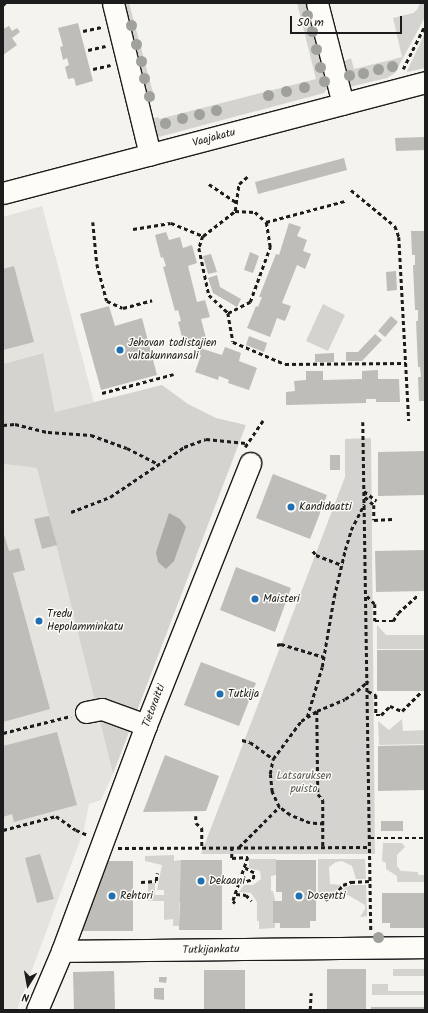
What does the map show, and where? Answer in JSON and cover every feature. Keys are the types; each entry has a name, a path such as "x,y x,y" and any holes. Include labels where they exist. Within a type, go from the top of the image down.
{"street":[{"path":"113,3 150,155"},
{"path":"317,3 343,104"},
{"name":"Vaajakatu","path":"3,193 425,82"},
{"name":"Tietoraitti","path":"62,950 97,842 146,725 250,463"},
{"path":"86,712 102,709 146,725"},
{"name":"Tutkijankatu","path":"62,950 425,947"},
{"path":"37,1010 62,950"}],"path":[{"path":"393,90 425,25"},
{"path":"235,211 239,184 247,177"},
{"path":"210,184 236,202"},
{"path":"351,190 395,226 399,237 409,422"},
{"path":"266,222 345,201"},
{"path":"228,313 250,302 270,247 266,222 255,212 235,211 203,236 199,248 209,295 228,313 233,342 285,364 406,363"},
{"path":"93,222 96,264 107,301 123,308 152,300"},
{"path":"133,229 171,223 203,236"},
{"path":"102,393 174,374"},
{"path":"363,422 371,932"},
{"path":"3,425 15,424 48,432 91,436 127,448 158,464"},
{"path":"71,512 110,497 184,447 206,439 246,443"},
{"path":"364,490 377,501"},
{"path":"364,497 374,505 374,520 392,519"},
{"path":"307,717 324,657 342,565 351,530 364,504"},
{"path":"313,551 316,555 342,565"},
{"path":"366,596 375,604 375,621 393,621 398,613 419,594"},
{"path":"277,645 281,644 324,657"},
{"path":"324,824 310,823 290,815 279,807 271,786 270,774 273,760 301,721 317,711 345,699 358,691 368,681"},
{"path":"368,691 376,695 376,715 381,715 390,706 404,712 421,692"},
{"path":"317,711 318,794 324,800 323,847"},
{"path":"3,733 86,712"},
{"path":"242,740 250,742 273,760"},
{"path":"239,847 279,807"},
{"path":"3,830 56,816 97,842 202,848 369,847"},
{"path":"196,816 196,823 202,828 202,848"},
{"path":"369,838 425,838"},
{"path":"232,847 232,858 248,858 233,900 236,903"},
{"path":"240,883 254,880 254,874 245,868"},
{"path":"141,882 156,881 157,873"},
{"path":"326,900 334,895 343,885 351,882 370,881"},
{"path":"236,894 246,895 252,901"},
{"path":"310,1010 311,994"}],"shaded area":[{"path":"42,206 94,402 55,412 42,353 3,364 3,217"},
{"name":"Tredu Hepolamminkatu","path":"3,464 37,468 113,774 101,800 89,804 84,830 17,1010 3,1010"},
{"path":"169,513 180,519 186,527 174,561 166,569 158,562 156,552"}],"green space":[{"path":"122,3 129,3 155,100 148,102"},
{"path":"297,3 310,3 330,84 324,93 155,138 151,119 158,117 159,119 316,79"},
{"path":"420,3 425,3 425,17 395,73 387,78 349,87 342,62 351,58 354,69 402,57 393,18 413,13 417,10"},
{"path":"425,33 425,68 407,72 407,71"},
{"path":"323,304 345,315 328,351 306,341"},
{"path":"43,353 55,412 162,385 188,404 216,418 246,425 113,774 37,468 3,464 3,364"},
{"name":"Latsaruksen puisto","path":"371,438 375,854 201,854 345,477 345,439"},
{"path":"377,625 386,635 425,635 425,649 377,649"},
{"path":"402,719 403,731 425,730 425,744 379,745 378,721 389,730"},
{"path":"383,843 402,843 405,847 397,855 397,866 401,871 418,872 418,875 424,875 424,882 397,882 397,876 386,869 386,863 382,861"},
{"path":"174,855 174,861 181,860 181,902 179,903 179,926 173,926 173,919 164,920 164,901 148,901 148,883 155,883 155,895 164,895 164,890 157,890 162,865 145,861 145,856"},
{"path":"249,859 276,859 276,875 271,876 271,891 273,891 275,900 275,928 259,929 259,921 257,921 257,902 251,893 239,892 244,885 253,885 261,879 260,871 249,868"},
{"path":"318,859 365,859 366,879 356,879 352,866 342,861 336,862 329,867 330,884 341,885 331,896 318,896"},
{"path":"352,885 366,885 367,916 360,917 365,909 365,905 348,895 340,893 346,887"},
{"path":"393,969 425,969 425,976 393,976"},
{"path":"372,984 388,984 388,991 425,991 425,995 372,995"}],"building":[{"path":"78,23 93,81 76,86 74,78 68,79 65,67 69,65 67,58 63,60 60,47 63,46 58,28"},
{"path":"9,26 12,31 17,28 20,32 12,38 17,45 3,55 3,29"},
{"path":"425,137 425,150 396,151 395,138"},
{"path":"344,158 347,170 258,194 255,182"},
{"path":"289,223 301,227 297,236 307,240 303,251 311,254 305,269 297,265 282,303 291,306 285,321 277,318 270,337 247,328 256,306 258,307 262,297 259,297 276,254 279,255"},
{"path":"411,231 424,231 425,239 425,401 419,401 418,377 421,377 420,367 418,367 416,321 418,321 418,310 415,310 413,265 415,265 415,255 412,255"},
{"path":"166,232 169,240 180,237 183,248 192,245 197,263 188,266 197,302 205,300 210,317 201,319 206,338 200,340 203,349 222,355 225,347 241,353 239,361 257,368 249,390 228,383 229,380 219,376 218,380 195,372 201,355 198,354 196,341 184,344 178,322 181,321 178,310 175,311 163,267 166,266 163,257 161,258 155,235"},
{"path":"250,252 259,256 253,273 244,270"},
{"path":"211,254 217,272 208,274 203,256"},
{"path":"14,266 34,342 3,350 3,269"},
{"path":"396,271 397,290 387,291 386,272"},
{"path":"217,275 220,287 241,299 237,307 213,293 208,278"},
{"name":"Jehovan todistajien valtakunnansali","path":"109,306 115,326 142,318 157,375 101,390 80,314"},
{"path":"391,316 398,322 385,337 378,331"},
{"path":"375,334 382,340 362,361 346,361 346,352 358,352"},
{"path":"249,336 267,343 264,352 246,345"},
{"path":"334,353 334,362 315,362 315,354"},
{"path":"378,370 378,379 399,379 400,402 376,402 376,399 366,399 366,403 286,405 286,392 295,391 294,381 306,380 306,371 323,371 323,380 362,379 362,371"},
{"path":"425,451 425,495 378,496 378,452"},
{"path":"330,455 340,455 340,470 330,470"},
{"name":"Kandidaatti","path":"273,474 327,495 310,539 256,518"},
{"path":"49,516 57,545 42,549 34,519"},
{"path":"3,531 9,551 19,548 25,570 13,573 50,709 3,722"},
{"path":"425,550 425,591 376,592 375,551"},
{"name":"Maisteri","path":"236,567 291,588 275,632 220,610"},
{"path":"377,650 425,650 425,691 377,691"},
{"name":"Tutkija","path":"201,662 256,683 239,726 184,705"},
{"path":"57,732 77,805 14,822 12,814 3,817 3,746"},
{"path":"425,745 425,790 378,791 378,746"},
{"path":"165,755 219,776 206,811 143,812"},
{"path":"381,821 403,821 403,831 381,831"},
{"path":"40,854 54,899 37,903 25,858"},
{"name":"Dekaani","path":"181,860 222,860 222,930 179,930"},
{"name":"Dosentti","path":"276,860 316,860 316,921 310,921 310,928 280,928 280,923 273,923 273,901 282,901 282,892 276,892"},
{"name":"Rehtori","path":"104,861 133,861 133,931 78,931"},
{"path":"382,893 425,893 425,928 390,928 390,923 382,923"},
{"path":"327,969 366,969 366,1010 327,1010"},
{"path":"204,970 245,970 245,1010 204,1010"},
{"path":"114,971 115,1010 74,1010 73,972"},
{"path":"159,977 167,977 166,983 159,982"},
{"path":"154,988 164,988 164,1000 154,999"},
{"path":"371,1007 425,1007 425,1010 371,1010"}],"place":[{"name":"Jehovan todistajien valtakunnansali","path":"120,350"},
{"name":"Kandidaatti","path":"291,507"},
{"name":"Maisteri","path":"255,599"},
{"name":"Tredu Hepolamminkatu","path":"39,621"},
{"name":"Tutkija","path":"220,694"},
{"name":"Dekaani","path":"201,881"},
{"name":"Rehtori","path":"112,896"},
{"name":"Dosentti","path":"299,896"}]}
